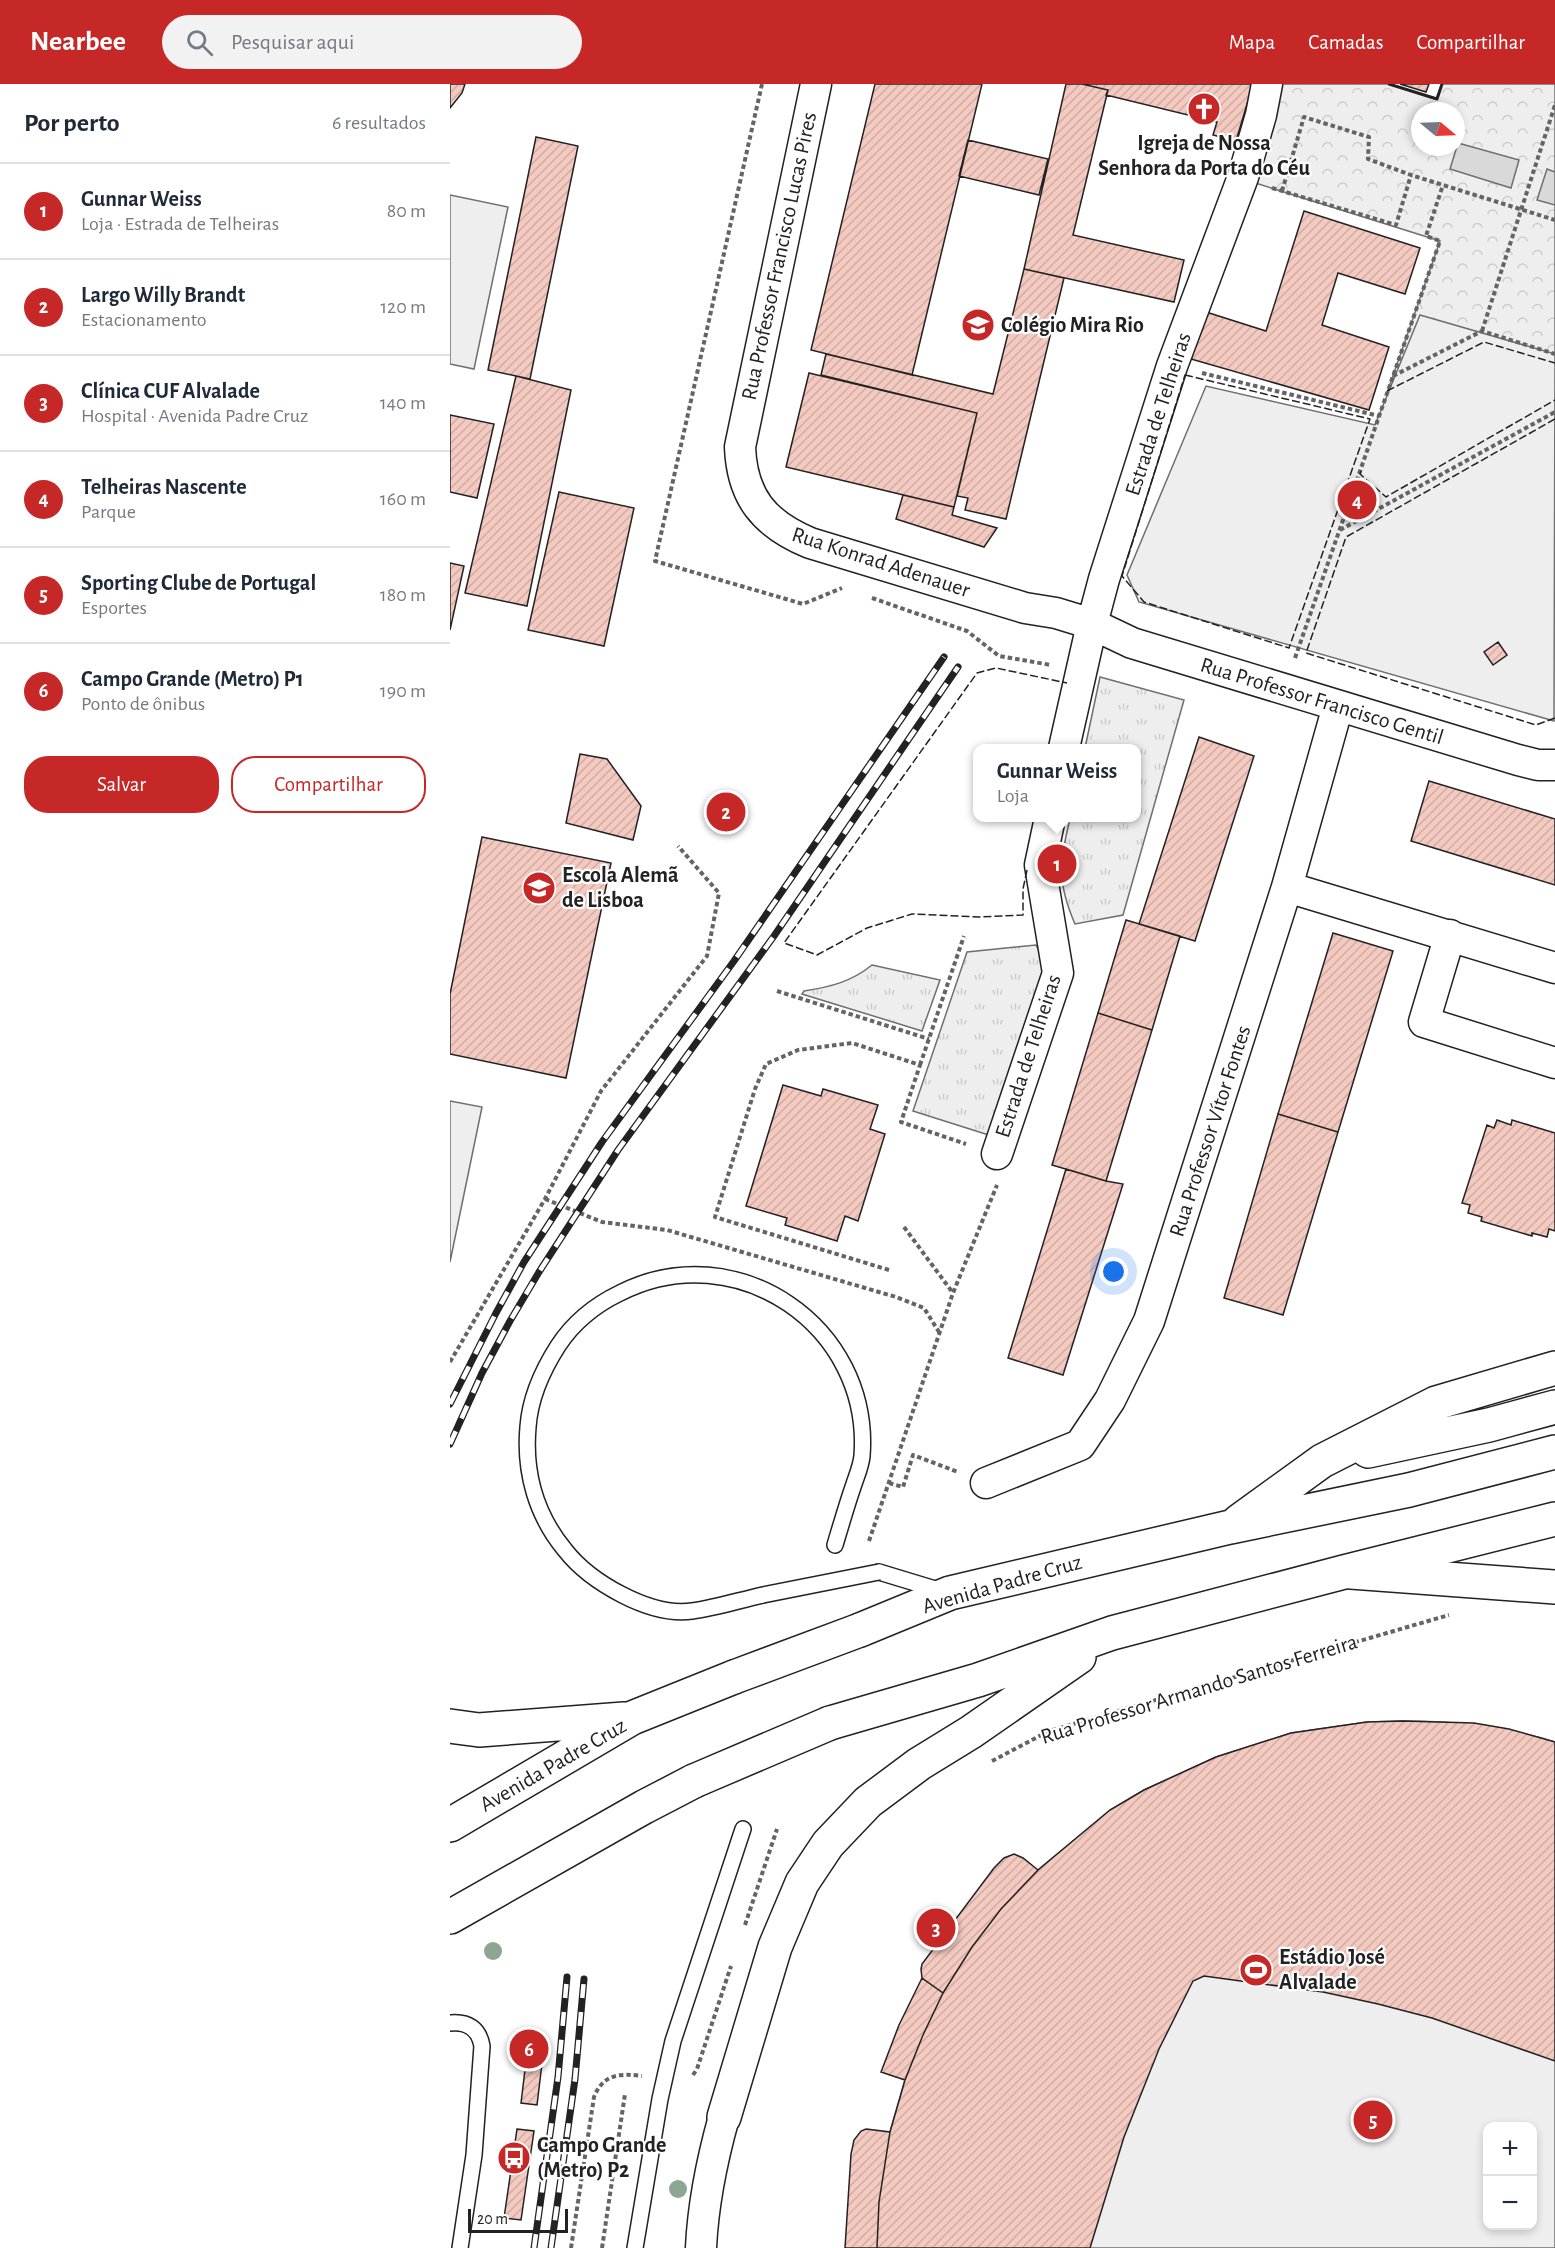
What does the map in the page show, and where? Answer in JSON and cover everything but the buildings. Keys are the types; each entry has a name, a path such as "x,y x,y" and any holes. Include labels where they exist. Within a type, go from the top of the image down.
{"main road":[{"path":"1230,1527 1322,1461 1436,1403 1555,1368"},
{"path":"1322,1461 1489,1425 1555,1407"},
{"name":"Avenida Padre Cruz","path":"450,1825 632,1718 950,1593 1230,1527 1409,1490 1555,1452"},
{"path":"453,1915 694,1781 830,1723 978,1680 1112,1633 1555,1519"},
{"path":"1344,1572 1555,1587"},
{"path":"724,2117 775,1947 802,1883 828,1844 868,1802 910,1770 971,1732 1112,1633"},
{"path":"450,1726 479,1730 632,1718"}],"street":[{"name":"Rua Professor Francisco Lucas Pires","path":"742,428 816,84"},
{"name":"Estrada de Telheiras","path":"1065,744 1092,624 1172,366 1243,177 1261,115 1267,84"},
{"name":"Rua Konrad Adenauer","path":"742,428 741,464 749,490 763,513 791,535 810,543 1025,608 1092,624"},
{"name":"Rua Professor Francisco Gentil","path":"1092,624 1132,643 1283,690 1518,760 1538,765 1555,765"},
{"name":"Rua Professor Vítor Fontes","path":"987,1484 1080,1445 1110,1400 1149,1321 1287,887 1338,706"},
{"name":"Estrada de Telheiras","path":"997,1154 1059,973 1040,865 1049,822"},
{"path":"1287,887 1555,968"},
{"path":"1450,935 1424,1022 1555,1063"},
{"path":"701,2248 710,2168 724,2117"}],"lane":[{"path":"835,1545 862,1459 862,1430 858,1402 835,1349 817,1327 795,1308 771,1293 744,1282 716,1276 688,1275 660,1278 606,1299 583,1317 564,1337 548,1361 536,1388 529,1416 526,1444 529,1473 536,1501 549,1527 565,1550 585,1571 608,1588 633,1600 661,1609 690,1612 879,1572 950,1593"},
{"path":"635,2248 673,2041 742,1829"},
{"path":"450,2023 460,2022 471,2026 480,2034 482,2046 474,2156 460,2248"}],"path":[{"path":"762,84 655,561 803,604 840,587 851,591"},
{"path":"1482,331 1555,105"},
{"path":"1282,191 1304,117 1369,137 1368,159 1411,175 1555,220"},
{"path":"1243,177 1249,181 1395,225 1411,175"},
{"path":"1283,690 1440,241 1426,236 1443,185"},
{"path":"1392,376 1482,331 1555,354"},
{"path":"1172,366 1379,416"},
{"path":"1340,530 1555,412"},
{"path":"861,595 967,631 999,656 1081,670"},
{"path":"450,1362 545,1199 601,1091 707,956 719,893 678,846"},
{"path":"964,936 901,1122 997,1154"},
{"path":"777,991 928,1039"},
{"path":"889,1270 715,1217 755,1089 766,1064 798,1050 852,1043 920,1065"},
{"path":"870,1541 953,1293 996,1188"},
{"path":"903,1227 953,1293"},
{"path":"889,1484 903,1487 913,1455 987,1484"},
{"name":"Rua Professor Armando Santos Ferreira","path":"988,1763 1049,1731 1450,1615"},
{"path":"571,2248 591,2112 597,2089 603,2081 622,2074 683,2080 689,2078 697,2069"},
{"path":"602,2248 625,2094"}],"green space":[{"path":"1275,84 1389,84 1436,99 1442,84 1555,84 1555,364 1484,342 1388,390 1440,241 1249,181"},
{"path":"450,195 508,207 474,369 450,364"},
{"path":"1420,315 1555,354 1554,721 1139,602 1127,575 1206,386 1375,425"},
{"path":"1100,677 1184,700 1123,915 1075,924 1062,883 1062,860 1069,822 1141,822 1141,744 1086,744"},
{"path":"1036,945 1051,973 995,1137 913,1111 967,952"},
{"path":"872,965 940,980 922,1031 802,994 804,991 848,980"},
{"path":"450,1101 482,1107 450,1262"},
{"name":"Estádio José Alvalade","path":"1423,1721 1499,1728 1555,1742 1555,2248 877,2248 890,2132 905,2080 923,2035 1038,1870 1110,1810 1144,1790 1216,1757 1291,1733 1367,1722"}],"shaded area":[{"path":"1465,145 1519,160 1511,188 1450,169 1454,156 1465,156"},
{"path":"1547,169 1555,172 1555,205 1537,200"}],"railway":[{"path":"450,1404 524,1262 602,1142 734,961 944,657"},
{"path":"450,1444 482,1373 510,1321 618,1150 774,936 958,667"},
{"path":"534,2248 558,2077 567,1977"},
{"path":"551,2248 575,2079 584,1979"}],"fence":[{"path":"1387,391 1484,342 1555,363"},
{"path":"1185,375 1370,419 1289,648 1144,602 1122,576 1185,375"},
{"path":"1361,471 1360,474 1386,497 1555,400"},
{"path":"1555,419 1346,537 1306,653 1536,725 1555,718"},
{"path":"1027,870 1023,889 1023,915 979,917 912,914 867,928 817,955 784,943 977,673 996,668 1067,683"}],"wall":[{"path":"1389,84 1437,99 1442,84"}],"place":[{"name":"Igreja de Nossa Senhora da Porta do Céu","path":"1204,109"},
{"name":"Colégio Mira Rio","path":"978,325"},
{"name":"Telheiras Nascente","path":"1357,500"},
{"name":"Largo Willy Brandt","path":"726,812"},
{"name":"Gunnar Weiss","path":"1057,864"},
{"name":"Escola Alemã de Lisboa","path":"539,888"},
{"name":"Clínica CUF Alvalade","path":"936,1928"},
{"name":"Estádio José Alvalade","path":"1256,1970"},
{"name":"Campo Grande (Metro) P1","path":"529,2049"},
{"name":"Sporting Clube de Portugal","path":"1373,2120"},
{"name":"Campo Grande (Metro) P2","path":"514,2158"}]}
